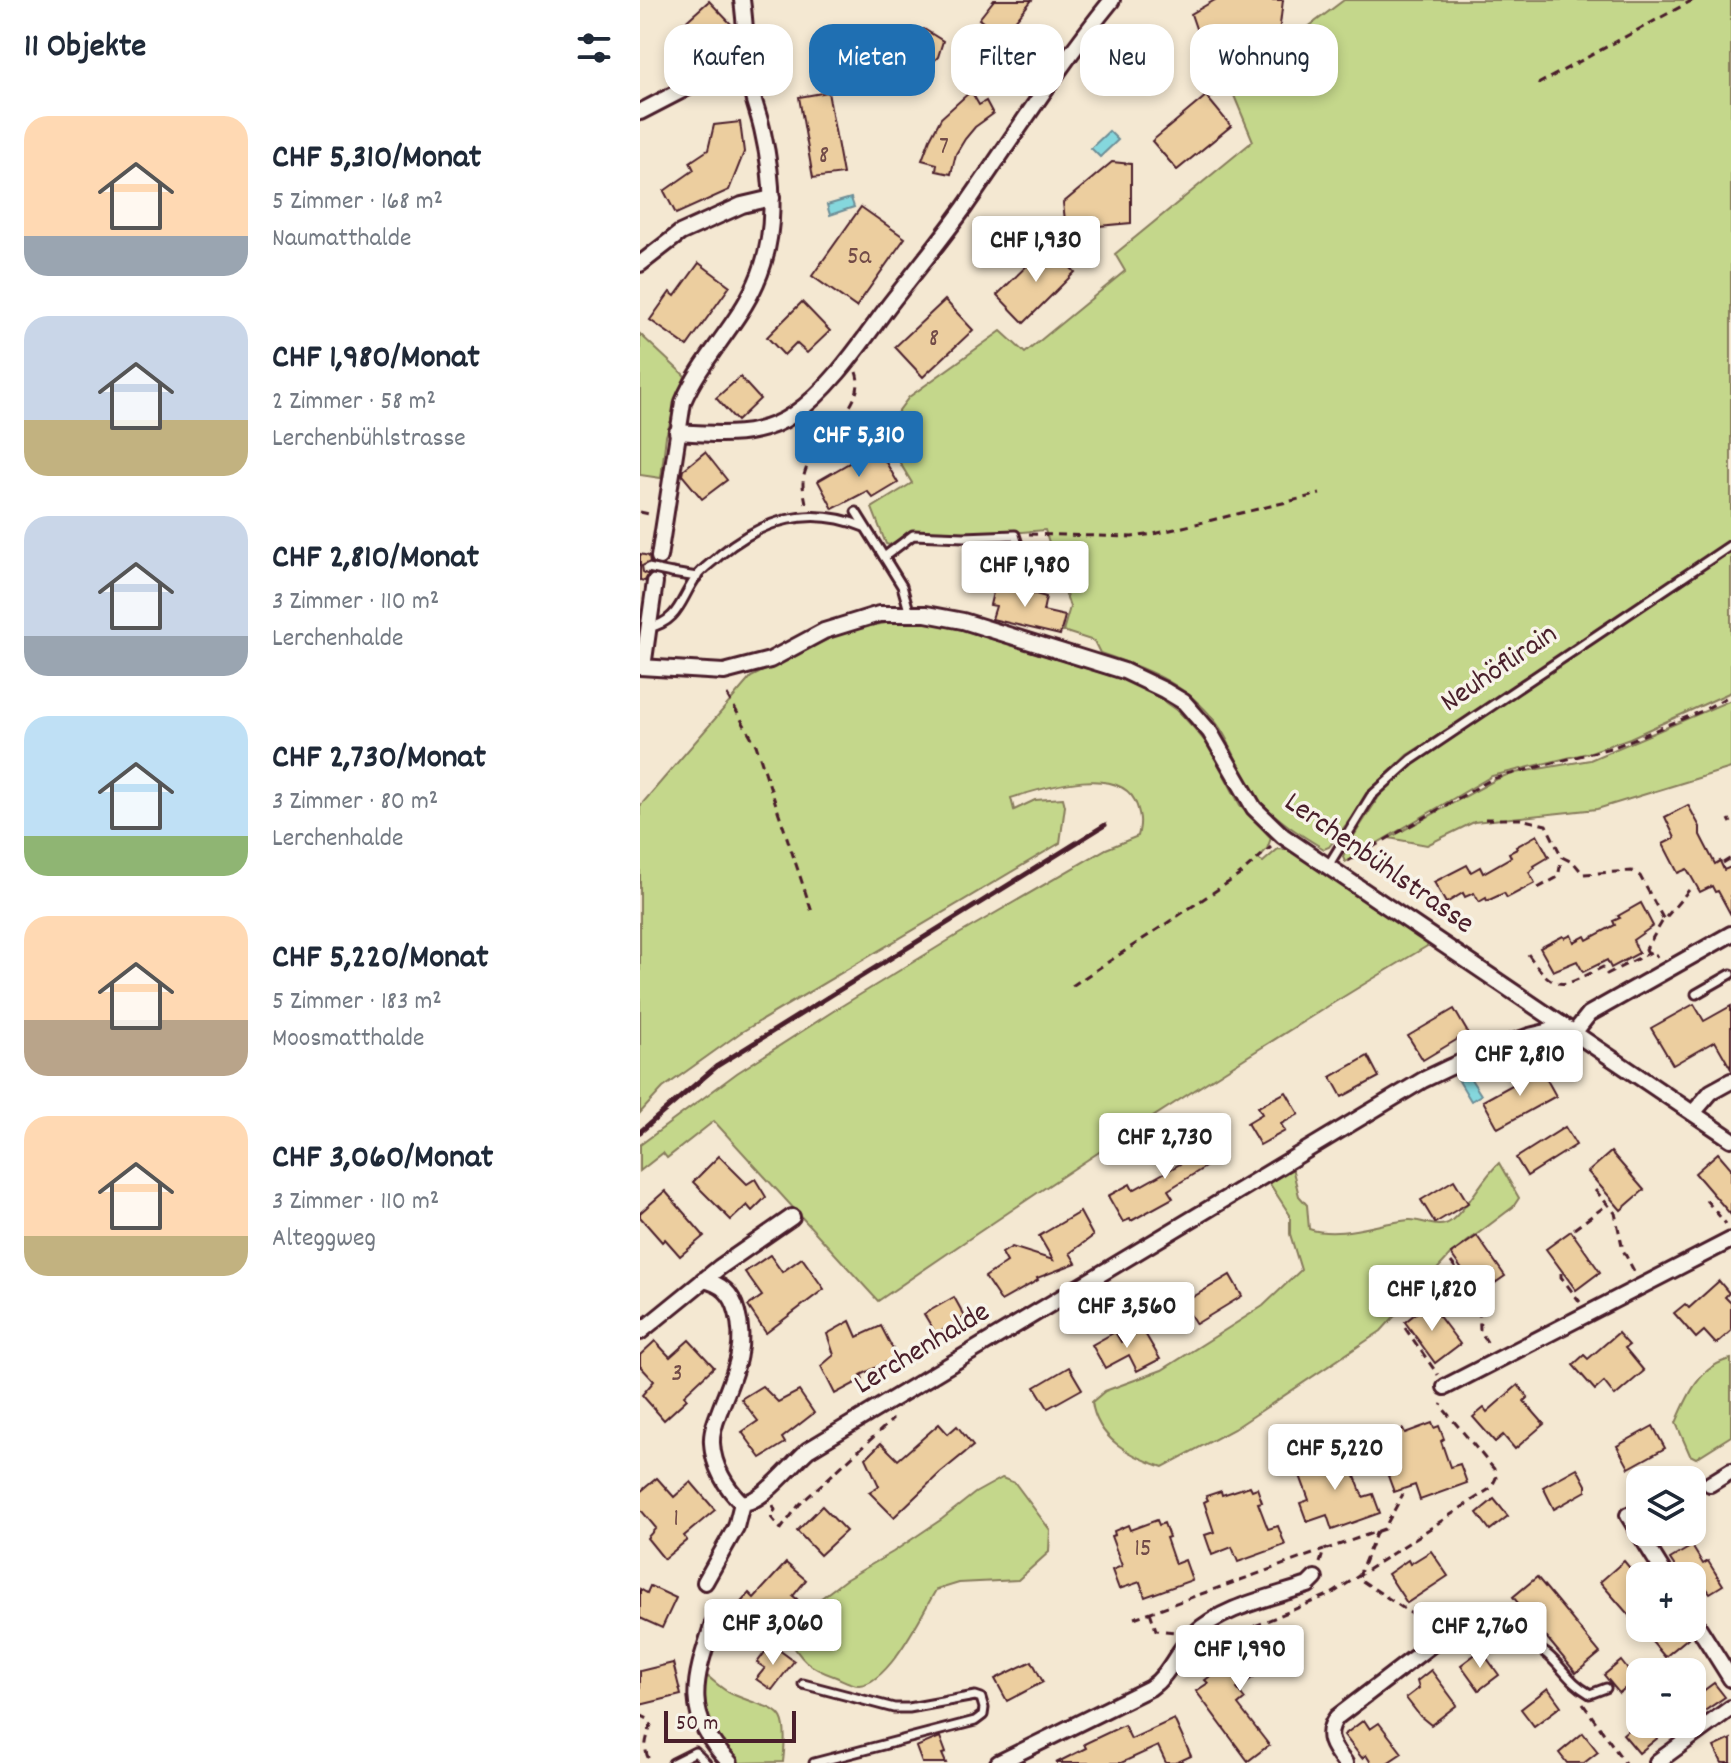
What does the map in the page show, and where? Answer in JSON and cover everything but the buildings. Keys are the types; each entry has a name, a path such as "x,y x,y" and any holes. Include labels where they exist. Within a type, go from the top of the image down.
{"street":[{"path":"742,0 745,24"},
{"path":"677,432 729,436 764,429 794,414 814,397 962,210 1072,49 1112,0"},
{"path":"640,112 671,96"},
{"path":"659,557 683,402 691,382 738,317 757,282 769,246 772,198 764,135 754,96"},
{"path":"640,264 680,233 742,205 772,198"},
{"path":"641,667 655,582"},
{"name":"Lerchenbühlstrasse","path":"641,667 724,672 770,660 847,622 879,614 910,614 963,621 1124,671 1184,702 1210,732 1254,808 1283,836 1731,1139"},
{"path":"1567,1029 1731,934"},
{"name":"Lerchenhalde","path":"742,1503 751,1503 763,1496 788,1467 808,1450 1423,1080 1481,1052 1539,1032 1567,1029"},
{"path":"1693,1113 1711,1092 1731,1081"},
{"path":"640,1332 703,1280 792,1217"},
{"path":"1444,1389 1731,1240"},
{"path":"703,1280 716,1283 731,1295 742,1336 738,1362 712,1440 714,1460 730,1492 742,1503 736,1527 705,1582"},
{"path":"1710,1484 1731,1471"},
{"path":"998,1763 1150,1688 1163,1678 1191,1638 1209,1621 1308,1585 1315,1578"},
{"path":"1345,1763 1329,1736 1331,1725 1337,1717 1470,1615 1495,1612 1512,1629"},
{"path":"713,1623 696,1674 695,1696 707,1736 730,1763"},
{"path":"1706,1639 1731,1679"},
{"path":"1657,1762 1731,1708"}],"lane":[{"path":"856,512 902,586 910,614"},
{"path":"647,628 663,625 680,607 697,577 737,541 763,525 796,517 854,523 864,527"},
{"path":"884,557 913,535 1015,535 1024,564"},
{"name":"Neuhöflirain","path":"1327,868 1371,796 1411,760 1731,545"},
{"path":"648,568 697,577"},
{"path":"1696,994 1731,974"},
{"path":"1512,1629 1524,1642 1545,1652 1575,1685 1590,1694 1606,1688"},
{"path":"803,1684 894,1708 969,1696 984,1702 983,1715 975,1721 814,1763"},
{"path":"673,1763 695,1752 706,1763"}],"path":[{"path":"1538,84 1693,0"},
{"path":"817,518 805,503 802,482 811,458 856,396 859,381 856,371 846,360"},
{"path":"1015,535 1064,533 1132,537 1320,494"},
{"path":"727,695 756,745 813,915"},
{"path":"1343,865 1492,779 1614,747 1702,711 1731,695"},
{"path":"1485,819 1520,819 1546,825 1562,857 1574,863 1583,874 1632,871 1640,876 1664,920"},
{"path":"1072,986 1238,876 1283,836"},
{"path":"1538,888 1558,877 1562,857"},
{"path":"1723,863 1731,858"},
{"path":"1648,953 1646,949 1664,920 1689,890"},
{"path":"1528,954 1549,981 1560,984 1603,967 1607,974 1653,951 1657,958"},
{"path":"1595,1190 1615,1213 1623,1250 1638,1278"},
{"path":"1706,1200 1731,1231"},
{"path":"1574,1229 1608,1204"},
{"path":"1451,1262 1479,1298 1480,1331 1490,1348"},
{"path":"1561,1273 1578,1300"},
{"path":"1431,1303 1464,1279"},
{"path":"1175,1663 1198,1670 1255,1626 1333,1593 1491,1488 1496,1478 1494,1469 1441,1406 1444,1389 1405,1328"},
{"path":"770,1500 775,1510 770,1516 781,1529 817,1487 902,1412"},
{"path":"1134,1618 1386,1527 1403,1494"},
{"path":"1358,1578 1377,1531"},
{"path":"1315,1578 1324,1550"},
{"path":"1358,1578 1443,1635"},
{"path":"1150,1612 1156,1630 1169,1630"},
{"path":"1575,1685 1577,1696 1625,1763"},
{"path":"640,1715 648,1719 651,1725 644,1745 651,1763"}],"green space":[{"path":"1344,0 1731,0 1731,692 1630,738 1588,753 1492,776 1345,862 1346,848 1382,792 1407,767 1476,718 1470,715 1407,755 1377,784 1329,847 1324,849 1282,821 1260,801 1222,731 1197,702 1168,681 1100,653 1094,641 1063,631 1070,607 1045,530 997,534 915,530 889,545 872,508 912,483 882,433 909,397 1001,331 1025,353 1125,271 1115,254 1253,141 1234,96 1338,96 1338,24 1312,24"},
{"path":"640,334 685,376 666,436 661,478 640,475"},
{"path":"903,620 963,630 1121,679 1150,692 1179,712 1194,728 1208,745 1240,805 1271,838 1258,859 1263,862 1278,849 1290,850 1429,945 1150,1118 878,1301 714,1121 667,1158 663,1153 640,1171 640,1145 737,1073 835,1010 1106,849 1138,836 1140,821 1137,806 1129,793 1116,785 1099,781 1061,785 1011,798 1014,810 1035,800 1063,798 1065,806 1060,843 740,1033 663,1088 640,1113 640,806 751,677 847,630"},
{"path":"1731,700 1731,768 1597,809 1474,822 1427,845 1389,838 1509,774 1590,760"},
{"path":"1499,1163 1519,1198 1513,1207 1451,1254 1381,1331 1234,1429 1163,1467 1127,1451 1101,1426 1092,1402 1105,1391 1162,1370 1263,1306 1301,1270 1290,1234 1290,1215 1268,1181 1292,1167 1299,1196 1307,1205 1309,1229 1346,1231 1409,1220 1441,1225 1458,1214"},
{"path":"1731,1359 1731,1436 1696,1458 1690,1455 1676,1423 1690,1393 1703,1375 1720,1362"},
{"path":"1002,1478 1015,1483 1050,1530 1049,1552 1018,1580 959,1583 936,1590 904,1646 882,1673 870,1682 859,1685 850,1683 818,1670 801,1656 786,1634 820,1599 942,1519 975,1493"},
{"path":"701,1672 728,1692 777,1713 784,1729 783,1762 736,1763 709,1732 698,1684"}],"water":[{"path":"1109,131 1118,140 1100,157 1091,148"},
{"path":"851,198 854,207 830,215 827,205"},
{"path":"1469,1076 1481,1095 1471,1101 1459,1081"}],"railway":[{"path":"640,1132 717,1066 1105,825"}]}
